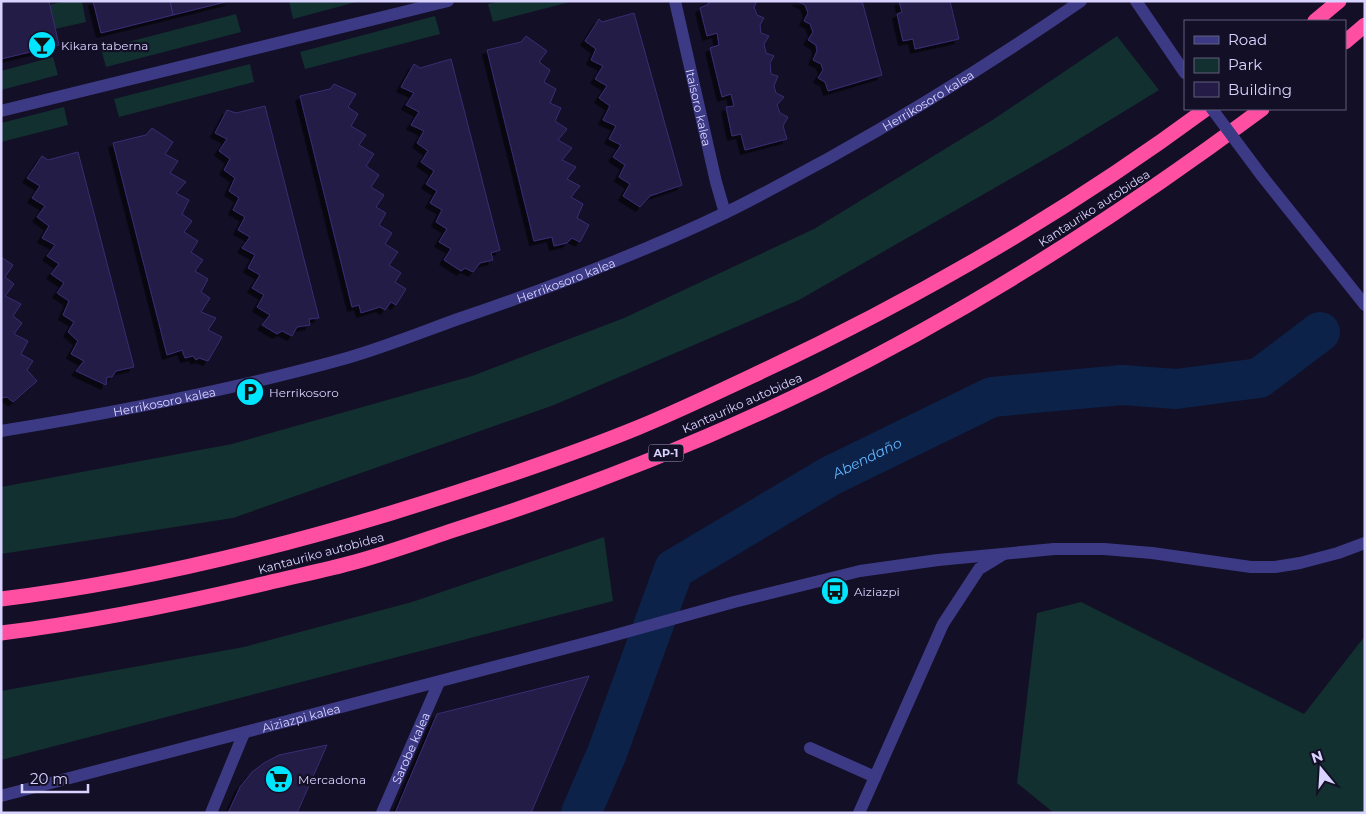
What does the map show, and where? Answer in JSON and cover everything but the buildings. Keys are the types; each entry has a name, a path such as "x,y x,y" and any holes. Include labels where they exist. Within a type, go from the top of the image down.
{"highway":[{"path":"1316,20 1339,1"},
{"path":"1346,41 1365,25"},
{"name":"Kantauriko autobidea","path":"1,599 110,582 194,565 322,533 474,487 537,466 638,428 812,348 893,307 1067,204 1150,150 1205,110"},
{"name":"Kantauriko autobidea","path":"1,633 118,616 217,595 354,562 550,499 651,460 821,384 1003,284 1148,191 1261,110"}],"street":[{"path":"1,111 448,1"},
{"name":"Itaisoro kalea","path":"675,1 716,182 725,213"},
{"name":"Herrikosoro kalea","path":"1,431 160,403 349,357 528,295 636,252 766,193 909,113 1017,45 1081,1"},
{"path":"1136,1 1183,70"},
{"path":"1213,110 1262,176 1365,305"},
{"name":"Aiziazpi kalea","path":"1,796 439,682 734,602 860,571 938,560 1054,549 1104,549 1152,553 1250,567 1275,567 1300,563 1338,553 1365,543"},
{"path":"859,813 942,624 979,569 1006,553"},
{"name":"Sarobe kalea","path":"382,813 439,682"},
{"path":"211,813 244,732"},
{"path":"810,748 875,776"}],"green space":[{"path":"66,1 82,1 86,22 55,29 49,5"},
{"path":"289,1 360,1 293,19"},
{"path":"500,1 574,1 493,22 488,4"},
{"path":"236,14 241,32 106,67 101,49"},
{"path":"435,16 440,34 305,69 300,52"},
{"path":"1117,36 1159,90 1066,147 799,300 554,405 233,518 1,554 1,487 232,444 472,376 624,318 814,229 994,119"},
{"path":"53,57 58,75 1,90 1,71"},
{"path":"250,64 254,82 119,117 114,99"},
{"path":"64,107 68,125 1,142 1,123"},
{"path":"604,537 613,601 1,760 1,691 244,647 412,602"},
{"path":"1081,602 1304,714 1365,636 1365,813 1054,813 1017,783 1037,613"}],"waterway":[{"name":"Abendaño","path":"581,813 607,753 674,569 830,476 992,397 1122,385 1176,389 1259,378 1320,332"}],"place":[{"name":"Kikara taberna","path":"42,45"},
{"name":"Herrikosoro","path":"250,392"},
{"name":"Aiziazpi","path":"835,591"},
{"name":"Mercadona","path":"279,779"}]}
